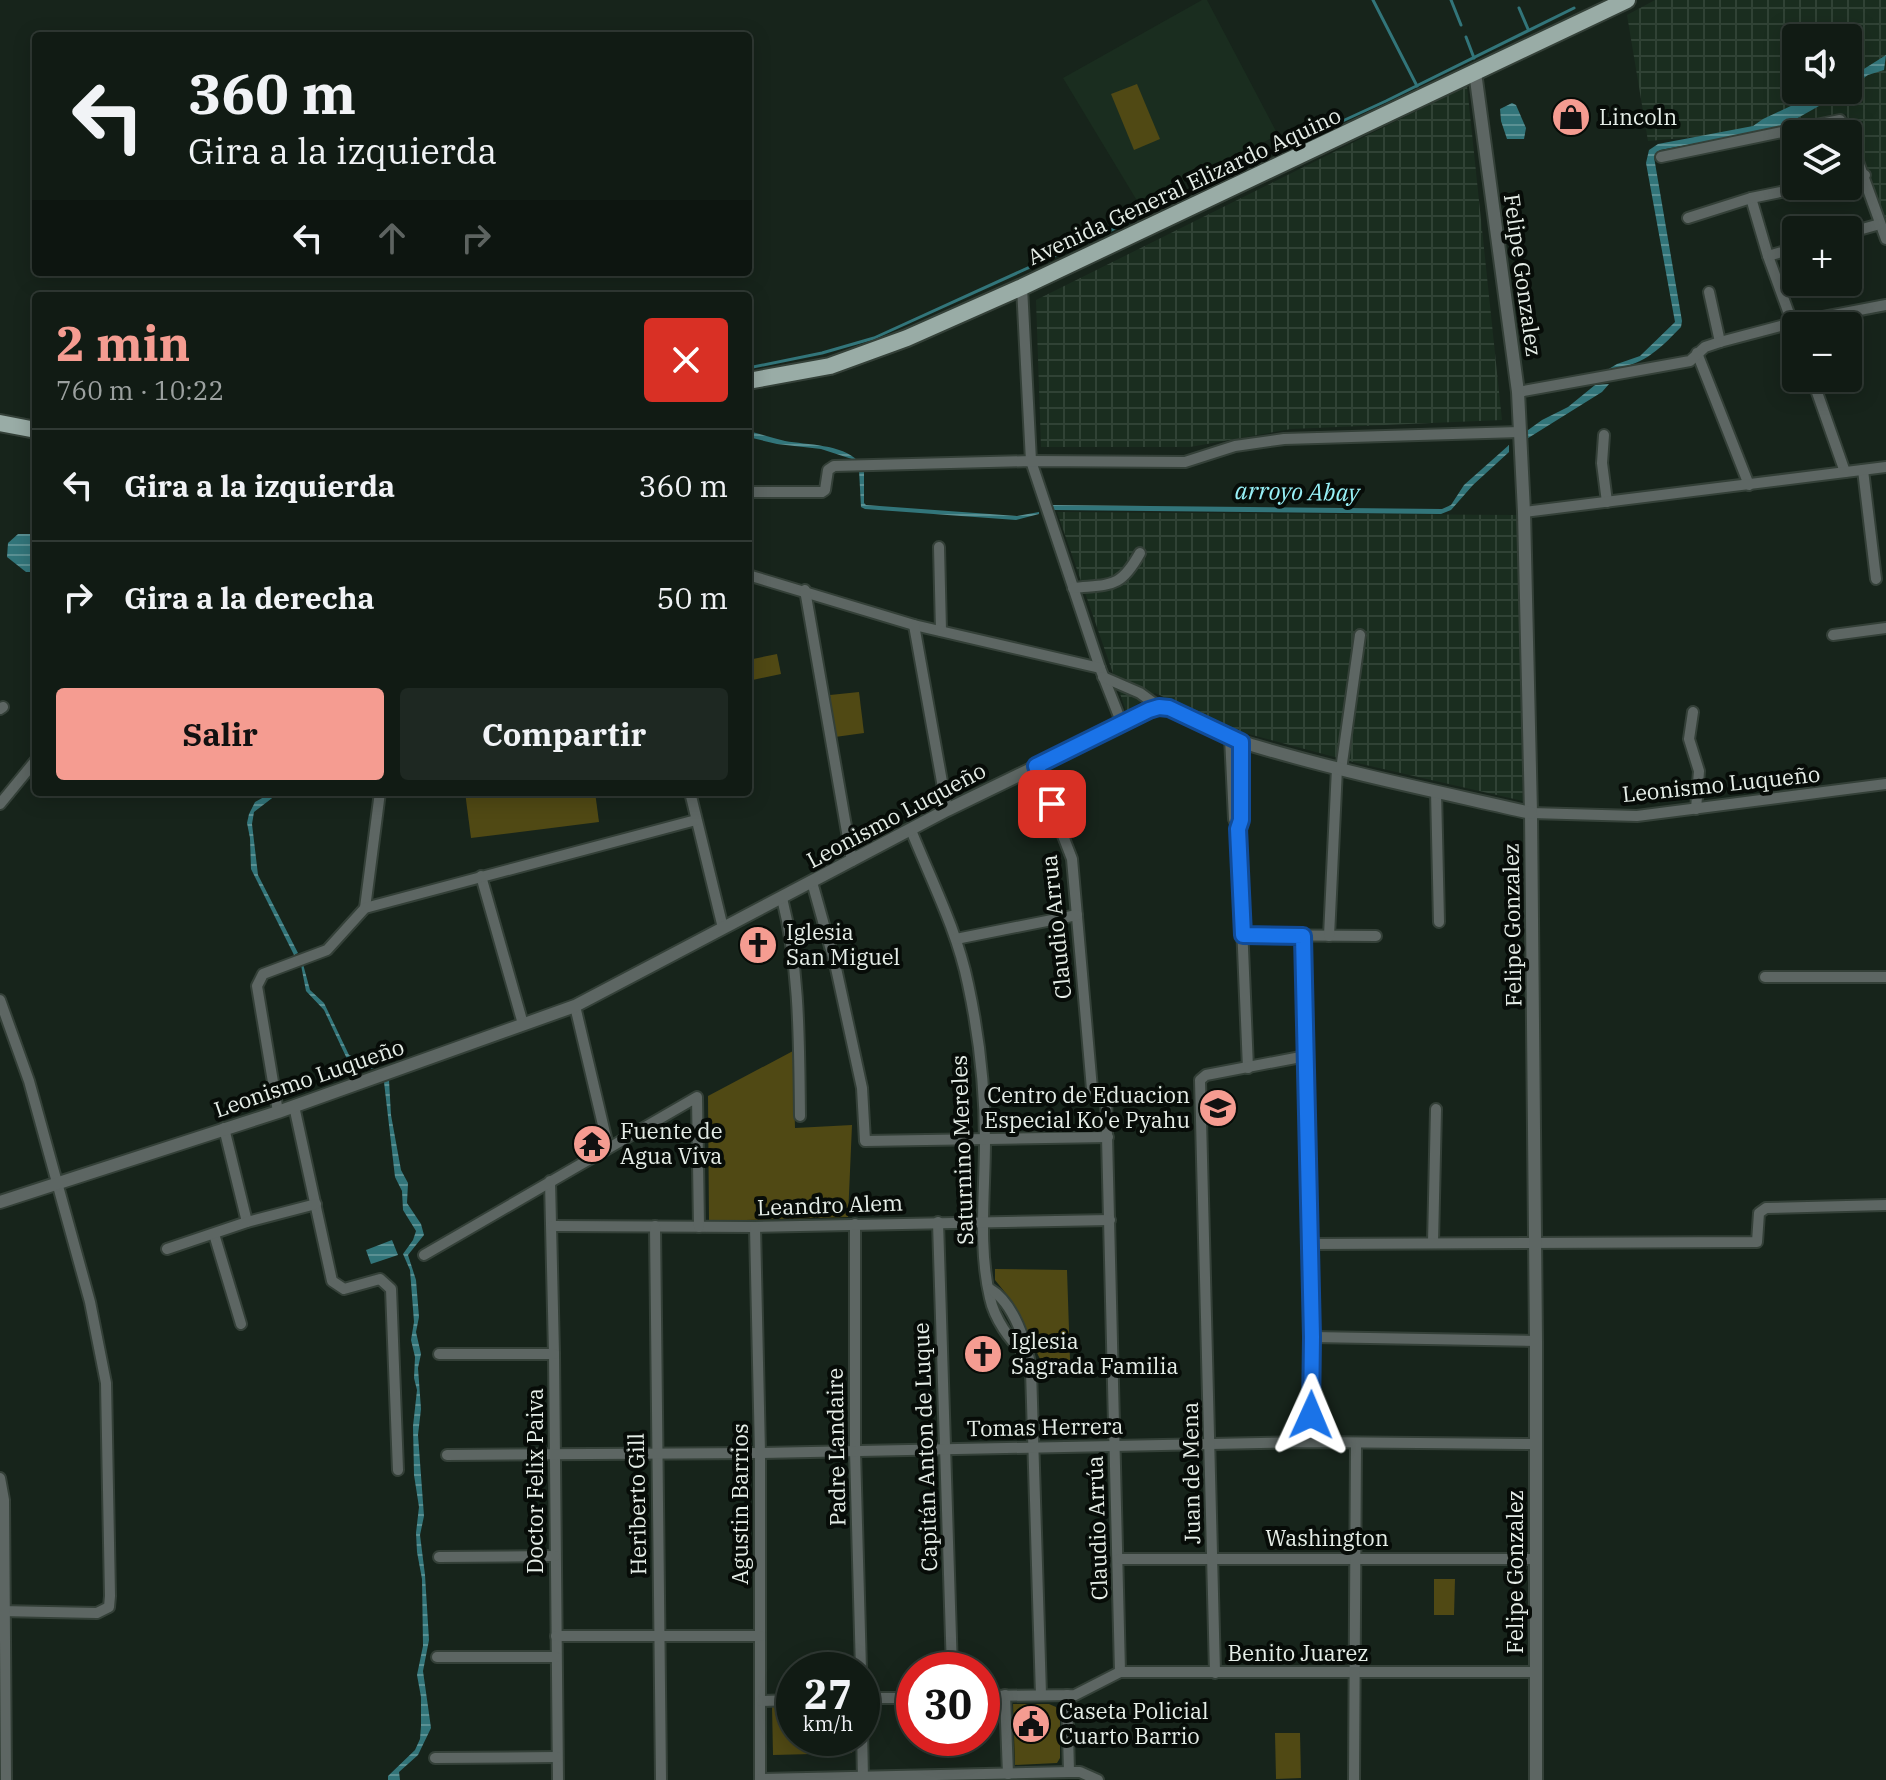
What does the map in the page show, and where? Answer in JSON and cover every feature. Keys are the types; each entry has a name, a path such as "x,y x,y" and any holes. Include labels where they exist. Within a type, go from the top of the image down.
{"main road":[{"name":"Avenida General Elizardo Aquino","path":"752,380 830,366 907,338 1022,287 1627,0"},
{"path":"0,423 32,429"}],"street":[{"name":"Felipe Gonzalez","path":"1475,72 1518,392 1524,512 1531,813 1536,1341 1536,1780"},
{"path":"1661,157 1782,132"},
{"path":"1862,168 1886,239"},
{"path":"1688,218 1782,192"},
{"path":"1751,198 1788,312"},
{"path":"1862,229 1880,224"},
{"path":"1768,256 1782,252"},
{"path":"1022,287 1031,461 1122,724"},
{"path":"1709,292 1720,342"},
{"path":"1858,312 1886,305"},
{"path":"1518,392 1690,361 1705,347 1782,330"},
{"path":"1697,353 1749,485"},
{"path":"1817,392 1845,472"},
{"path":"752,492 822,492 828,470 834,466 1031,461 1185,462 1235,446 1284,439 1520,432"},
{"path":"1604,435 1602,463 1607,502"},
{"path":"1524,512 1886,467"},
{"path":"1863,470 1876,579"},
{"path":"939,547 941,631"},
{"path":"1073,588 1122,580 1140,553"},
{"path":"752,576 914,625 1102,672 1159,707"},
{"path":"805,590 852,861"},
{"path":"914,625 947,810"},
{"path":"1833,635 1886,628"},
{"path":"1329,936 1339,769 1360,635"},
{"name":"Leonismo Luqueño","path":"0,1202 278,1112 575,1006 947,810 1159,707 1182,713 1235,740 1339,769 1531,813 1637,816 1886,784"},
{"path":"1693,712 1689,739 1699,771 1696,809"},
{"path":"1235,740 1241,820 1238,829 1248,1068 1306,1056"},
{"path":"0,804 32,765"},
{"name":"Claudio Arrua","path":"1036,766 1072,859 1092,1089"},
{"path":"1436,791 1439,922"},
{"path":"365,908 379,796"},
{"path":"691,796 723,928"},
{"path":"278,1112 257,986 259,978 268,971 327,950 365,908 696,820"},
{"name":"Saturnino Mereles","path":"911,830 956,939 969,986 984,1087 986,1276 990,1289 997,1293 1012,1316 1026,1345 1031,1370 1041,1695"},
{"path":"481,876 523,1024"},
{"path":"812,882 836,968 862,1088 865,1141 1108,1137"},
{"path":"782,898 789,927 797,995 800,1116"},
{"path":"956,939 1077,915"},
{"path":"1243,935 1376,936"},
{"path":"1303,936 1312,1337 1311,1442"},
{"path":"1765,977 1886,977"},
{"path":"0,1000 29,1081 57,1182 90,1302 106,1383 110,1596 109,1607 97,1613 2,1611"},
{"path":"575,1006 608,1146"},
{"name":"Juan de Mena","path":"1215,1673 1200,1080 1206,1075 1248,1068"},
{"name":"Claudio Arrúa","path":"1106,1095 1120,1672"},
{"path":"424,1255 697,1097 699,1227"},
{"path":"294,1106 332,1281 344,1289 380,1279 391,1289 398,1470"},
{"path":"1433,1243 1436,1109"},
{"path":"224,1128 247,1222"},
{"name":"Doctor Felix Paiva","path":"550,1181 558,1780"},
{"path":"167,1249 247,1222 316,1204"},
{"path":"1310,1244 1757,1242 1759,1213 1764,1209 1886,1205"},
{"name":"Leandro Alem","path":"552,1226 755,1227 1110,1220"},
{"name":"Capitán Anton de Luque","path":"938,1222 952,1652"},
{"name":"Padre Landaire","path":"855,1224 855,1451 861,1652"},
{"name":"Heriberto Gill","path":"655,1226 661,1780"},
{"name":"Agustin Barrios","path":"755,1227 760,1453 760,1780"},
{"path":"214,1234 241,1324"},
{"path":"1312,1337 1536,1341"},
{"path":"439,1354 554,1354"},
{"name":"Tomas Herrera","path":"447,1455 760,1453 1210,1443 1535,1444"},
{"path":"1354,1780 1356,1443"},
{"path":"0,1478 4,1500 2,1611 6,1780"},
{"path":"439,1557 555,1556"},
{"name":"Washington","path":"1119,1559 1535,1559"},
{"path":"556,1636 760,1636"},
{"path":"437,1657 556,1657"},
{"name":"Benito Juarez","path":"1067,1695 1075,1695 1120,1672 1535,1672"},
{"path":"1000,1695 1067,1695 1069,1772"},
{"path":"1005,1695 1008,1774"},
{"path":"761,1701 776,1701"},
{"path":"863,1756 863,1779"},
{"path":"435,1758 557,1757"},
{"path":"760,1780 953,1778 1008,1774 1042,1777 1080,1772 1098,1780"}],"shaded area":[{"path":"1207,0 1278,135 1139,204 1063,78"},
{"path":"1655,0 1886,0 1886,220 1862,156 1862,120 1848,120 1846,114 1816,120 1782,120 1782,127 1755,132 1648,141 1627,15"},
{"path":"1137,84 1160,139 1134,150 1111,94"},
{"path":"1467,86 1502,420 1291,429 1190,447 1041,447 1036,300"},
{"path":"1057,512 1517,515 1523,801 1357,763 1237,731 1155,693 1126,711"},
{"path":"777,654 781,674 752,680 752,659"},
{"path":"859,692 864,733 835,737 830,695"},
{"path":"466,796 596,796 599,822 471,838"},
{"path":"793,1051 795,1128 852,1125 848,1217 709,1221 708,1096"},
{"path":"995,1269 1067,1270 1070,1360 1040,1359 1012,1301 995,1280"},
{"path":"1434,1579 1455,1579 1454,1615 1434,1615"},
{"path":"1013,1704 1049,1704 1056,1707 1060,1715 1060,1758 1057,1763 1015,1765"},
{"path":"772,1706 776,1706 776,1755 773,1755"},
{"path":"1275,1733 1300,1733 1301,1778 1276,1779"}],"water":[{"path":"1886,55 1884,70 1862,79 1862,70"},
{"path":"1512,103 1516,105 1526,128 1524,139 1507,139 1501,121 1500,109"},
{"path":"1795,104 1823,104 1794,120 1782,120 1780,128 1660,150 1654,157 1681,327 1648,356 1630,365 1607,370 1640,356 1675,322 1646,163 1649,150 1658,144 1753,126"},
{"path":"1609,384 1602,392 1525,440 1524,433 1542,420 1568,407 1595,385"},
{"path":"752,432 785,441 834,448 858,461 821,449 752,438"},
{"path":"1509,445 1509,452 1451,510 1441,514 1054,510 1052,505 1442,509 1451,505 1464,485"},
{"path":"859,470 864,470 866,505 1017,516 1039,514 1016,520 865,509 861,507"},
{"path":"18,534 32,534 32,572 26,572 7,557 8,543"},
{"path":"266,796 275,796 254,812 252,824 258,875 298,953 294,955 251,869 247,823 255,802"},
{"path":"303,964 310,990 324,1003 349,1055 377,1067 359,1067 348,1061 324,1010 306,991"},
{"path":"389,1080 391,1115 401,1170 408,1183 407,1203 421,1224 424,1235 408,1255 416,1280 419,1317 416,1332 421,1354 418,1368 421,1409 418,1435 424,1516 420,1535 429,1640 423,1671 431,1728 418,1755 399,1772 400,1780 388,1780 388,1776 415,1750 420,1739 421,1697 417,1675 423,1646 422,1579 417,1552 419,1507 414,1475 413,1426 417,1390 411,1340 414,1322 410,1270 403,1254 416,1231 403,1210 402,1191 395,1177 384,1082"},
{"path":"392,1240 398,1255 371,1264 366,1250"}],"waterway":[{"path":"1373,0 1417,86"},
{"path":"1451,0 1461,25"},
{"path":"1519,8 1528,29"},
{"path":"1286,147 1574,8"},
{"path":"1466,37 1474,58"},
{"path":"752,367 822,353 874,338 1140,217"}],"place":[{"name":"Lincoln","path":"1571,117"},
{"name":"Iglesia San Miguel","path":"758,945"},
{"name":"Centro de Eduacion Especial Ko'e Pyahu","path":"1218,1108"},
{"name":"Fuente de Agua Viva","path":"592,1144"},
{"name":"Iglesia Sagrada Familia","path":"983,1354"},
{"name":"Caseta Policial Cuarto Barrio","path":"1031,1724"}],"route":[{"path":"1052,804 1036,766 1149,710 1169,708 1241,742 1241,820 1238,829 1243,935 1303,936 1311,1415"}],"water label":[{"name":"arroyo Abay","path":"1297,492"}]}
